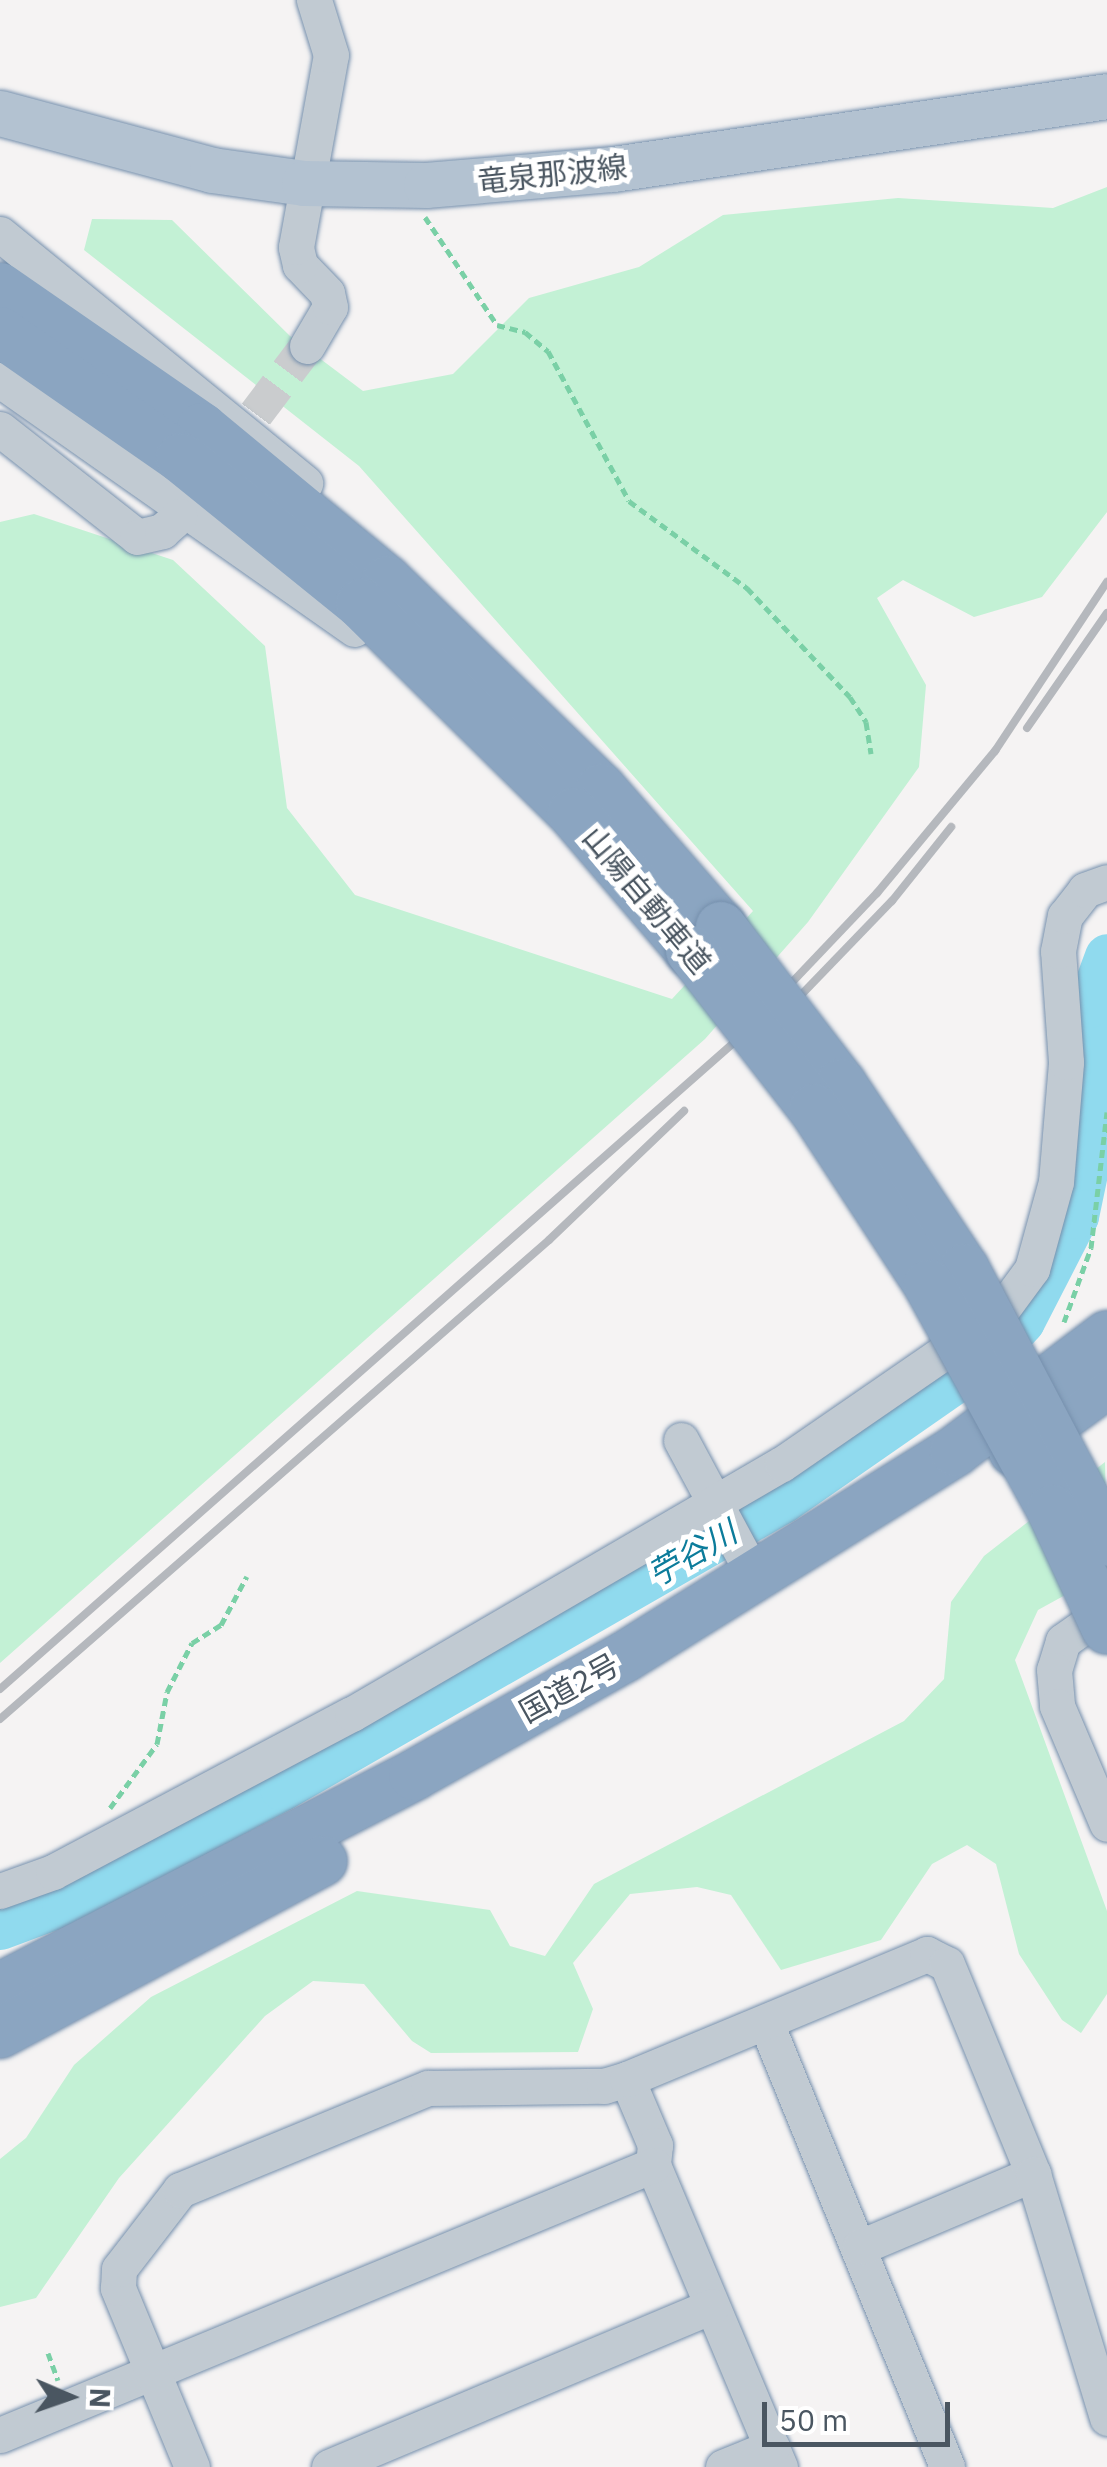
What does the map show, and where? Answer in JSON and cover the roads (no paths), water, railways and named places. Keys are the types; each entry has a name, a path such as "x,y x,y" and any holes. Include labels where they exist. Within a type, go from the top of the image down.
{"highway":[{"name":"山陽自動車道","path":"0,288 115,365 282,492 471,658 706,939 852,1099 964,1269 1107,1541"},
{"name":"山陽自動車道","path":"0,332 181,458 360,604 587,801"},
{"name":"山陽自動車道","path":"706,939 929,1285 1043,1492 1107,1629"},
{"name":"国道2号","path":"0,1988 414,1775 748,1563 955,1451 1096,1360"},
{"name":"国道2号","path":"0,2033 687,1657 859,1556 1096,1360"}],"main road":[{"name":"竜泉那波線","path":"0,113 126,152 304,183 405,185 612,169 1107,96"}],"street":[{"path":"307,346 330,307 327,293 300,266 304,183 331,55 314,0"},
{"path":"0,234 227,414 442,604 587,801"},
{"path":"0,380 341,618 587,801"},
{"path":"0,429 137,537 162,531 178,516"},
{"path":"0,1891 52,1872 352,1714 717,1508 998,1315 1016,1295 1045,1229 1065,1116 1058,951 1065,916 1085,890 1107,882"},
{"path":"681,1440 748,1563"},
{"path":"1107,1610 1063,1642 1054,1670 1057,1706 1107,1824"},
{"path":"192,2467 118,2288 119,2269 180,2190 428,2088 604,2086 927,1954 947,1964 1034,2174 1107,2418"},
{"path":"766,2023 947,2467"},
{"path":"626,2079 655,2145 652,2165 776,2457 723,2467"},
{"path":"0,2435 652,2165"},
{"path":"860,2247 1034,2174"},
{"path":"329,2467 712,2306"}],"waterway":[{"name":"苧谷川","path":"0,1927 64,1903 282,1788 782,1501 992,1355 1022,1321 1076,1216 1086,1168 1089,1005 1107,956"}],"tunnel":[{"path":"224,456 307,346"}],"railway":[{"path":"0,1689 738,1039 877,893 995,751 1107,582"},
{"path":"1027,728 1107,613"},
{"path":"746,1052 892,901 951,827"},
{"path":"0,1719 549,1240 684,1111"}]}
